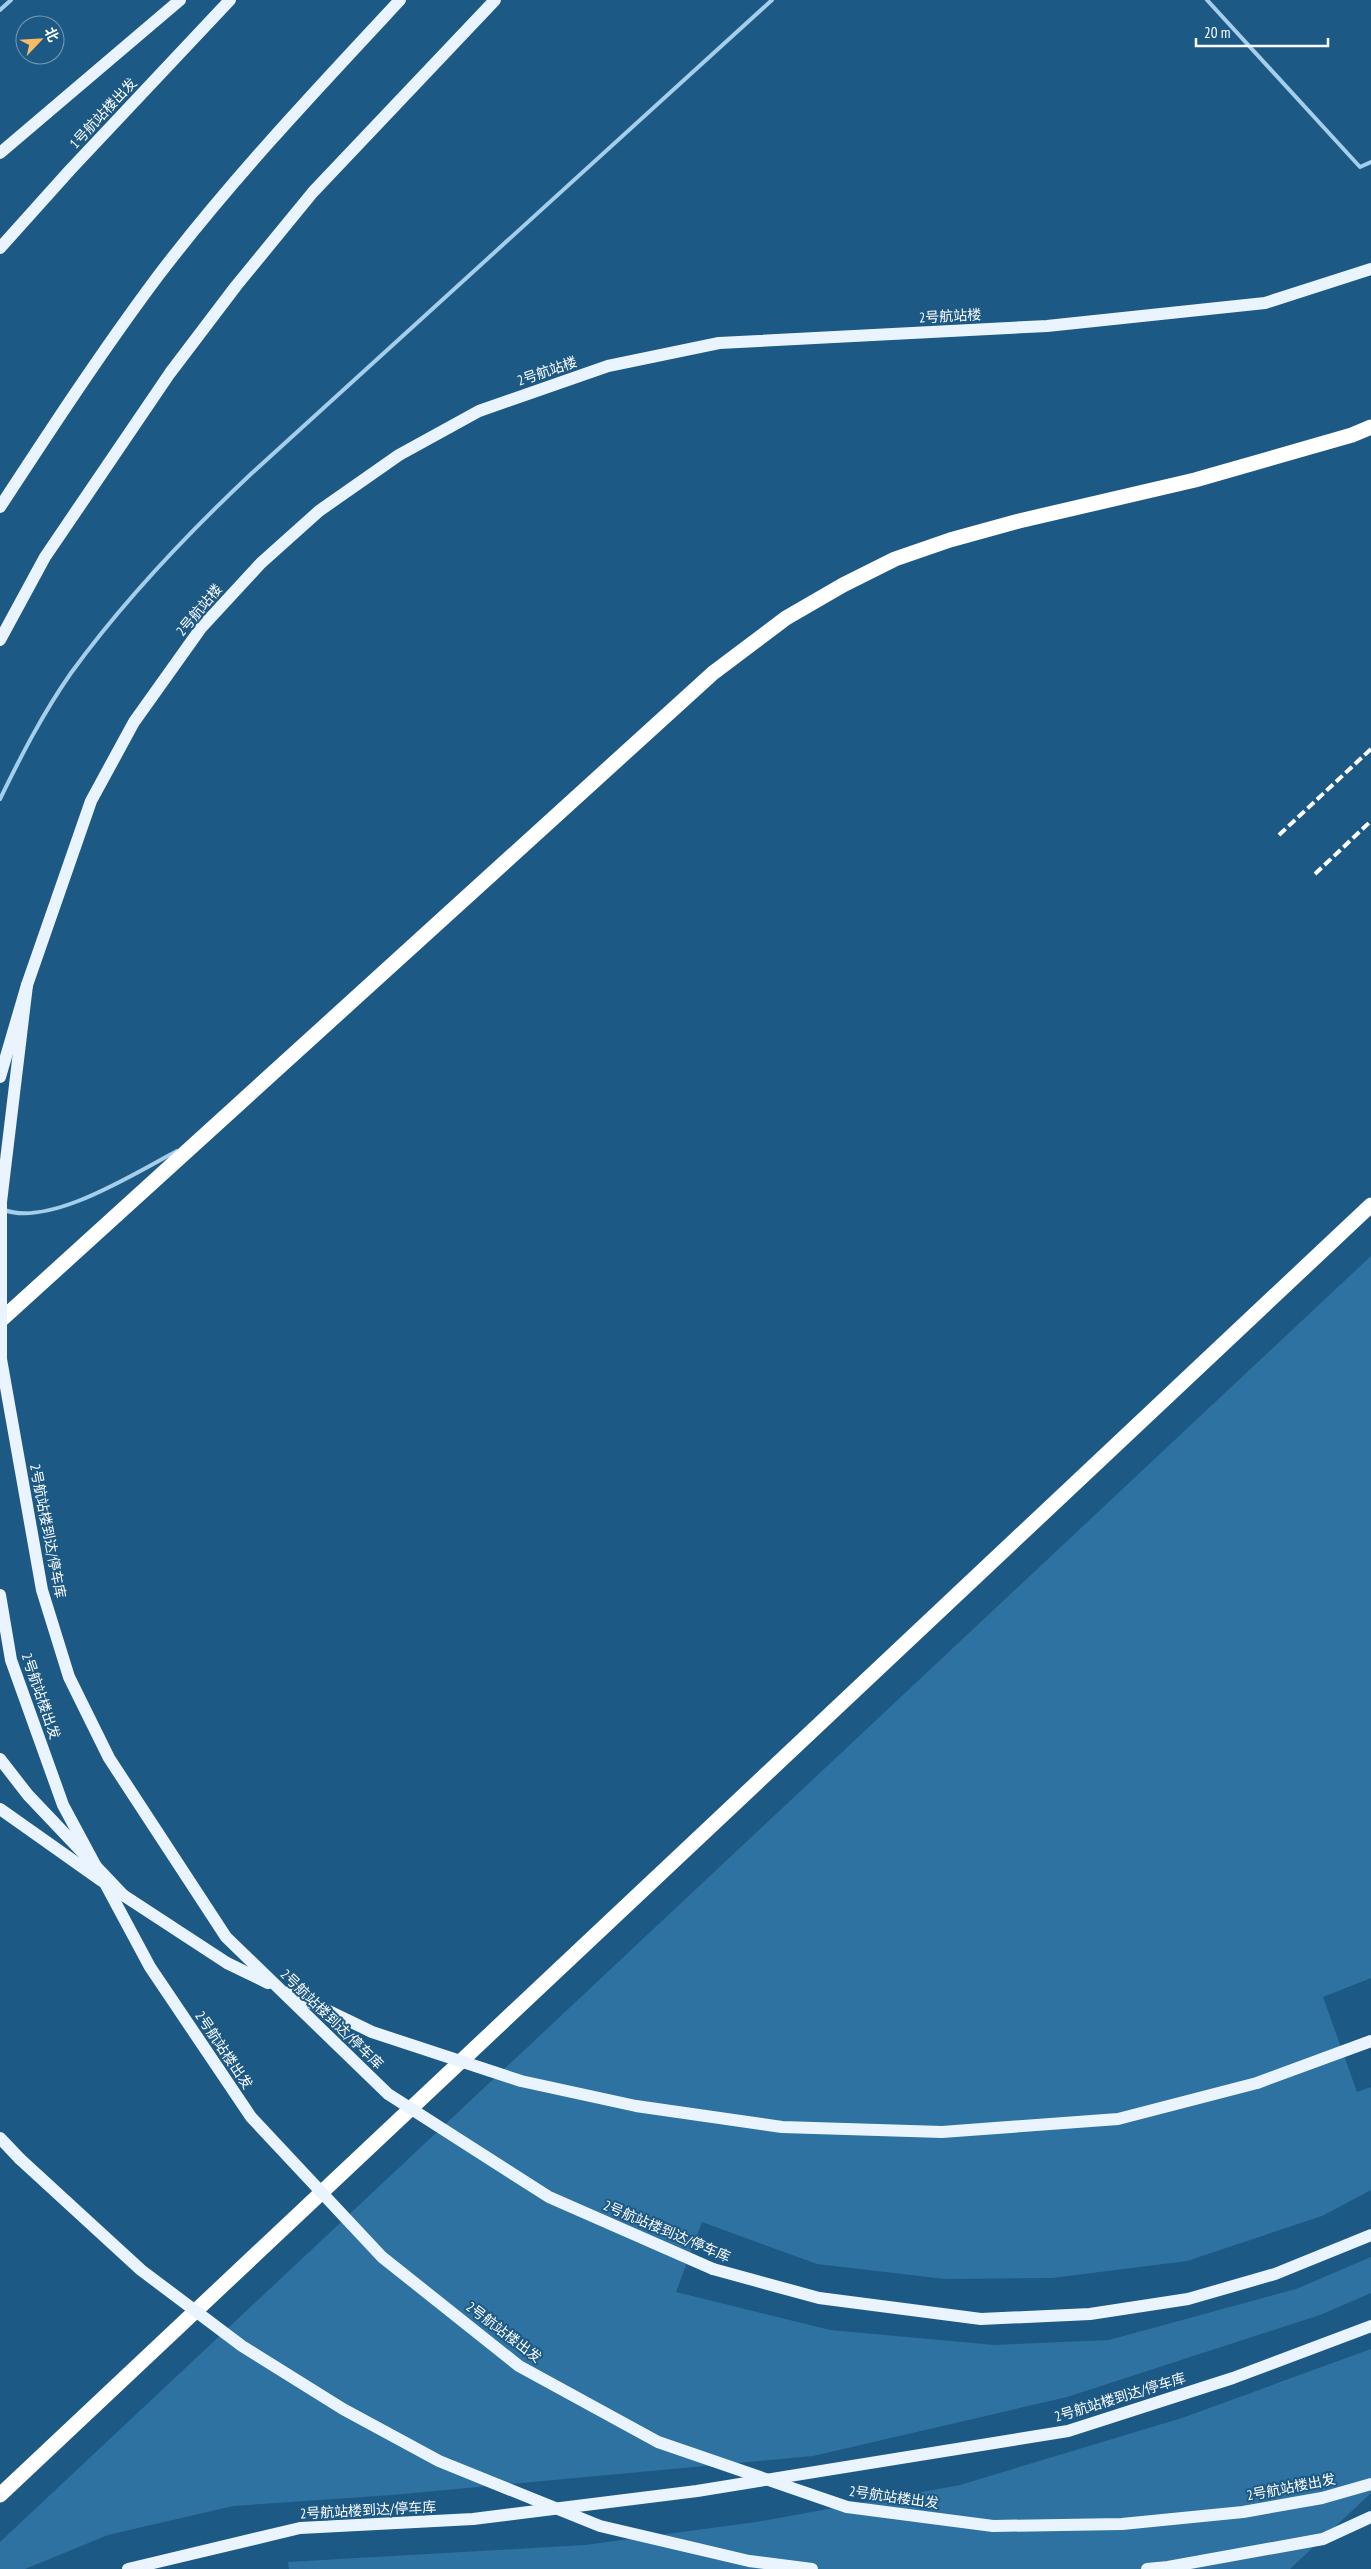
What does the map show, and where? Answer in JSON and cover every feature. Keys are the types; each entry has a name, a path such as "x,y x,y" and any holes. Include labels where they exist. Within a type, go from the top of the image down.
{"highway":[{"path":"0,1321 713,673 786,618 843,585 895,559 950,540 1019,521 1195,480 1352,435 1371,427"},
{"path":"0,2495 1371,1205"}],"main road":[{"path":"0,154 180,0"},
{"name":"1号航站楼出发","path":"0,248 70,170 230,0"},
{"path":"0,507 86,377 159,275 238,179 400,0"},
{"path":"0,640 45,556 170,373 236,286 313,192 495,0"},
{"name":"2号航站楼","path":"27,985 91,801 134,722 201,628 261,563 319,511 399,455 479,411 608,366 718,342 1048,326 1265,303 1371,268"},
{"path":"0,1077 27,985"},
{"name":"2号航站楼到达/停车库","path":"27,985 1,1202 1,1359 42,1590 69,1676 109,1758 226,1937 388,2094 549,2197 713,2269 819,2298 981,2319 1090,2314 1188,2299 1275,2274 1371,2234"},
{"name":"2号航站楼出发","path":"0,1595 11,1660 63,1805 150,1967 251,2117 382,2257 520,2366 658,2442 847,2507 993,2526 1122,2524 1243,2512 1322,2498 1371,2484"},
{"path":"0,1759 28,1796 123,1895"},
{"path":"0,1809 123,1895 226,1963 372,2032 530,2083 636,2106 782,2127 942,2132 1118,2119 1257,2083 1371,2041"},
{"path":"0,2138 142,2270 242,2346 343,2408 439,2461 600,2526 749,2562 812,2569"},
{"name":"2号航站楼到达/停车库","path":"128,2569 300,2528 474,2519 697,2491 1068,2431 1233,2378 1371,2326"},
{"path":"1147,2569 1168,2567 1323,2539 1371,2517"}],"lane":[{"path":"0,10 11,0"},
{"path":"0,800 30,739 70,674 149,576 195,527 259,466 772,0"},
{"path":"1208,0 1360,167 1371,162"},
{"path":"0,1208 25,1214 48,1212 84,1198 200,1140"}],"shaded area":[{"path":"1371,1256 1371,1978 1323,1997 1357,2092 1371,2087 1371,2190 1322,2216 1187,2261 1052,2278 945,2279 817,2264 702,2222 676,2292 830,2330 995,2345 1109,2340 1296,2289 1371,2257 1371,2293 1320,2315 1067,2397 813,2456 392,2495 233,2506 108,2535 25,2569 0,2569 0,2542"},
{"path":"1371,2349 1371,2493 1290,2569 289,2569 288,2562 585,2545 756,2522 960,2485 1182,2418"}],"railway":[{"path":"1279,835 1371,749"},
{"path":"1315,874 1371,821"}]}
